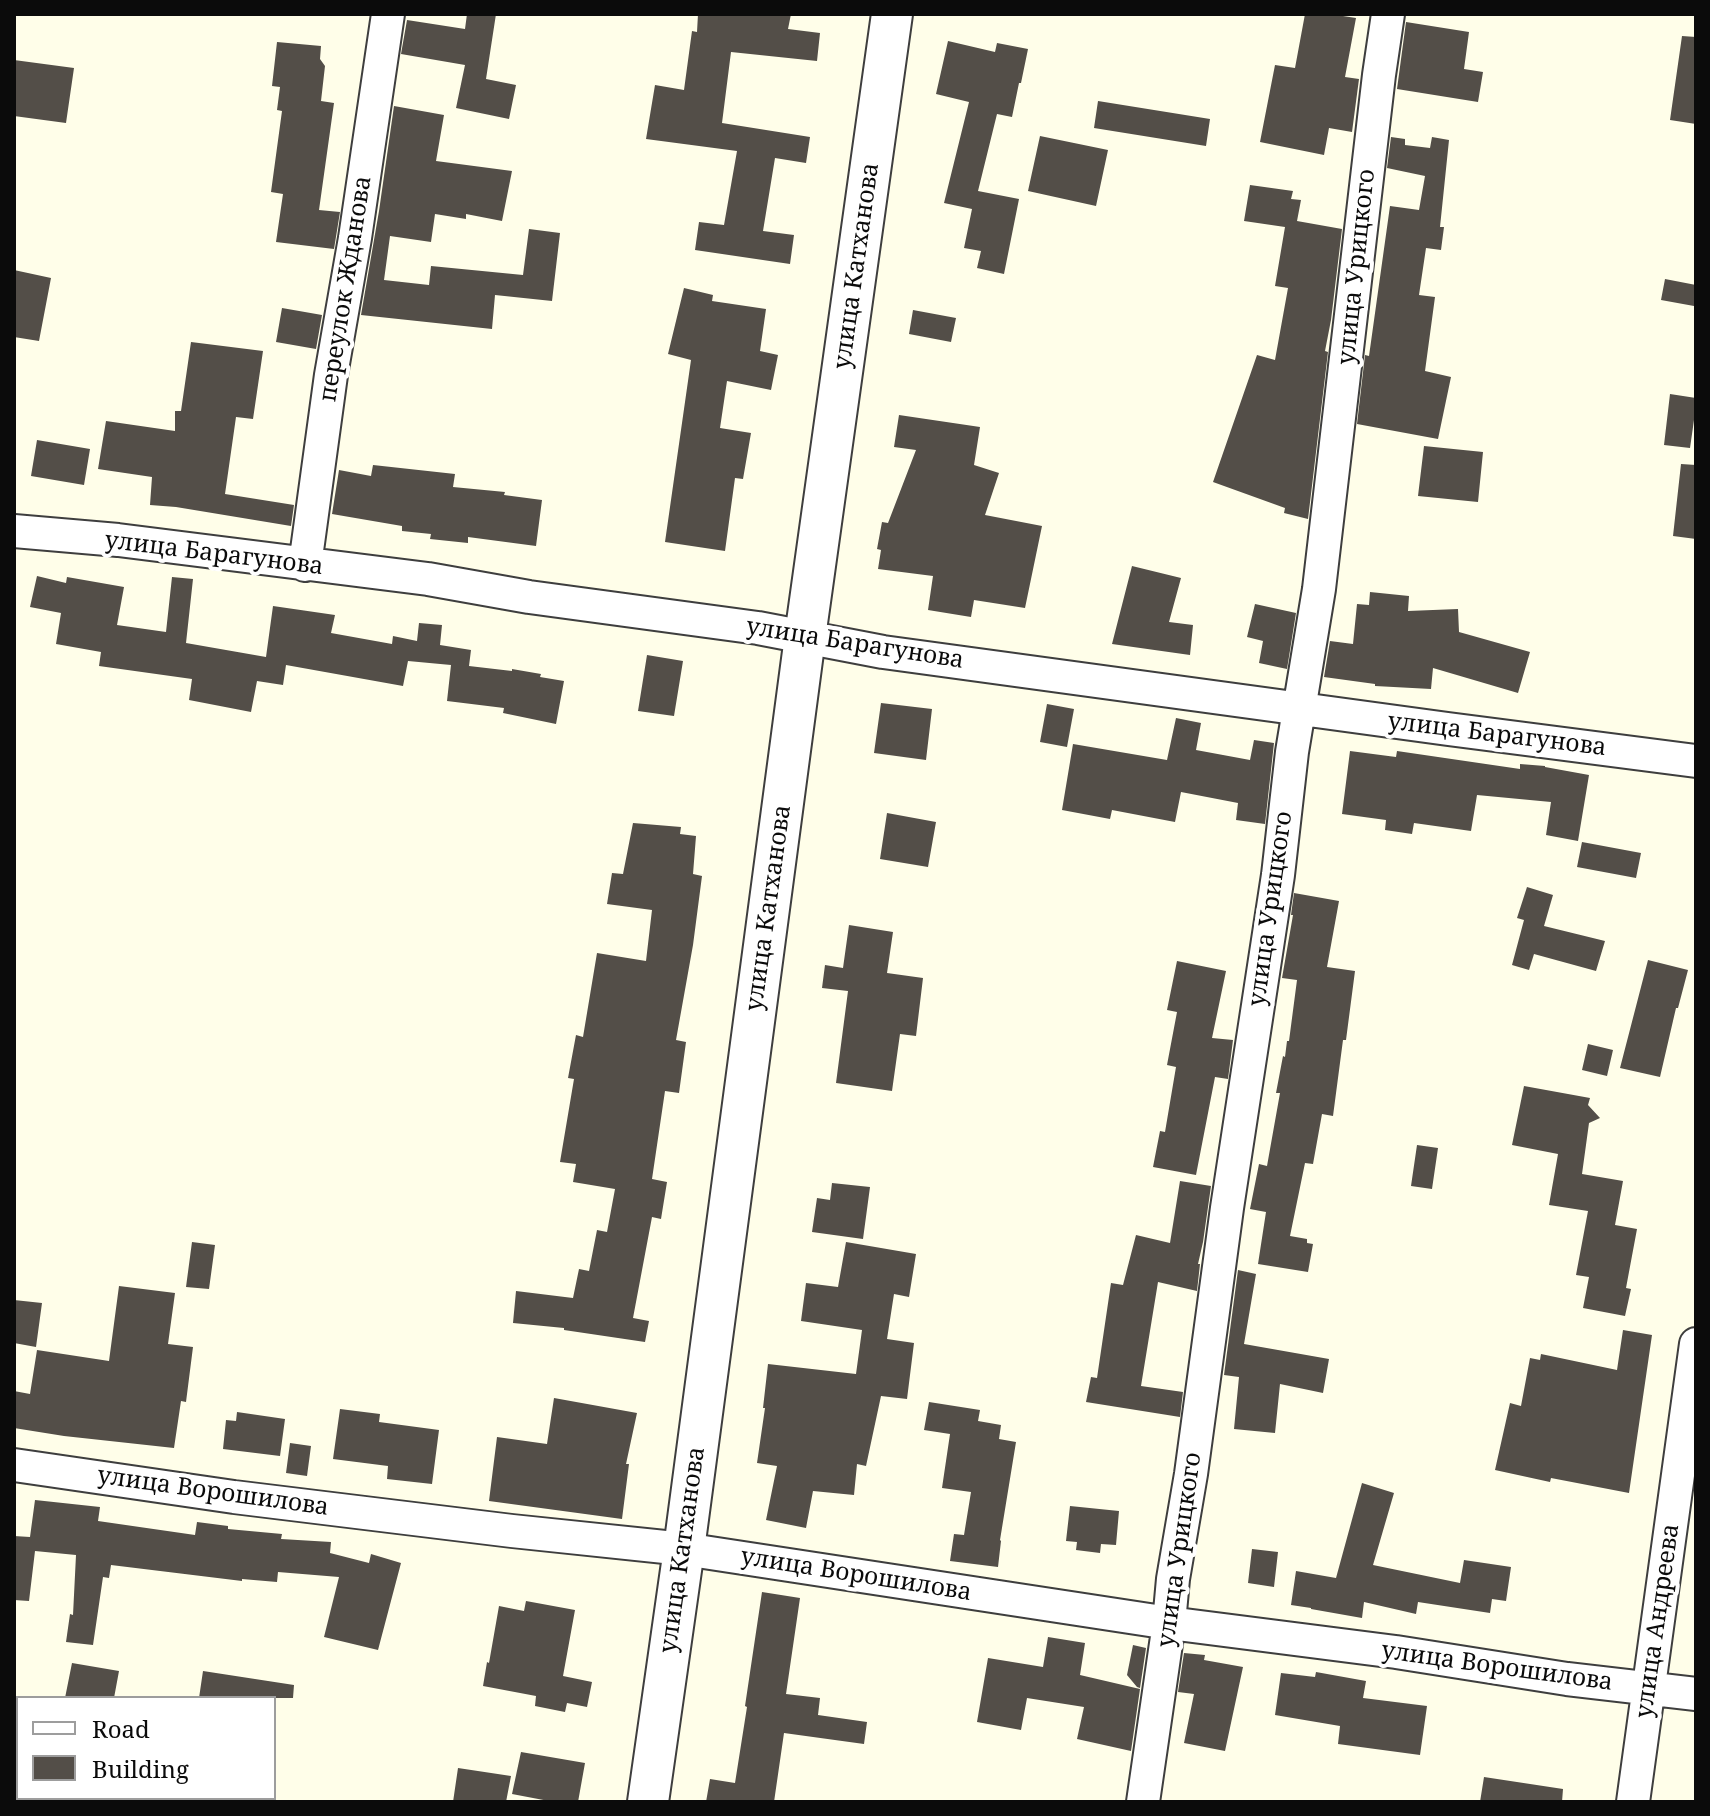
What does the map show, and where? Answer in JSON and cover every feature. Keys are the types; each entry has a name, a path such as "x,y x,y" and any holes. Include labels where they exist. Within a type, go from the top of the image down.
{"street":[{"name":"переулок Жданова","path":"305,565 331,375 388,14"},
{"name":"улица Катханова","path":"648,1802 892,14"},
{"name":"улица Урицкого","path":"1143,1802 1173,1579 1278,875 1292,752 1319,589 1388,14"},
{"name":"улица Барагунова","path":"14,531 118,540 428,579 529,597 758,628 883,652 1696,761"},
{"name":"улица Андреева","path":"1633,1802 1696,1344"},
{"name":"улица Ворошилова","path":"14,1465 249,1499 684,1549 1169,1623 1696,1694"}],"building":[{"path":"467,14 496,14 486,79 516,85 509,119 456,108 465,65 401,54 407,20 465,29"},
{"path":"698,14 791,14 788,29 820,33 817,61 731,52 722,123 810,137 806,163 775,158 763,231 794,235 790,264 695,250 699,222 724,225 737,151 646,139 655,85 684,90 692,31 697,32"},
{"path":"1305,14 1356,18 1345,77 1359,79 1352,132 1329,128 1324,155 1260,142 1275,65 1295,68"},
{"path":"1406,22 1469,32 1464,69 1483,72 1478,102 1397,89"},
{"path":"1682,36 1696,37 1696,124 1670,120"},
{"path":"948,41 995,52 997,43 1028,49 1012,117 997,114 978,191 1019,199 1004,274 977,268 981,251 964,248 972,209 944,203 969,102 936,94"},
{"path":"277,42 321,46 320,59 325,66 321,101 334,103 319,210 340,212 334,249 276,242 283,194 271,192 282,111 277,110 280,87 272,86"},
{"path":"14,60 74,68 66,123 14,116"},
{"path":"1098,101 1210,119 1206,146 1094,128"},
{"path":"394,106 444,115 436,161 512,171 502,221 466,214 466,219 435,214 431,242 390,236 384,280 429,285 431,266 523,275 529,229 560,233 552,301 495,295 492,329 361,315"},
{"path":"1040,136 1108,150 1096,206 1028,191"},
{"path":"1391,137 1405,139 1405,145 1430,148 1432,137 1449,140 1440,227 1444,227 1441,250 1426,248 1419,295 1435,297 1425,371 1451,377 1438,439 1357,424 1365,355 1369,356 1390,206 1419,210 1425,176 1387,168"},
{"path":"1250,185 1293,191 1291,199 1301,200 1297,221 1342,229 1325,351 1328,352 1308,519 1284,513 1285,508 1213,482 1257,355 1275,360 1288,288 1275,286 1285,227 1244,221"},
{"path":"14,270 51,278 39,341 14,337"},
{"path":"1665,279 1696,285 1694,306 1661,300"},
{"path":"684,288 713,295 712,301 766,309 760,351 778,355 771,390 727,381 720,428 751,433 743,479 735,478 725,551 665,542 691,360 668,354"},
{"path":"282,308 322,315 316,349 276,342"},
{"path":"913,310 956,318 951,342 909,334"},
{"path":"191,342 263,351 253,419 236,417 225,494 294,505 291,526 150,505 152,477 98,469 106,421 175,431 175,411 181,411"},
{"path":"1670,394 1696,398 1696,421 1690,448 1664,445"},
{"path":"899,415 980,427 974,465 999,473 985,515 1042,526 1025,608 974,600 971,617 928,610 933,576 878,569 881,550 877,549 882,522 888,523 916,450 894,447"},
{"path":"37,440 90,449 84,485 31,476"},
{"path":"1424,446 1483,452 1478,502 1418,496"},
{"path":"1681,464 1696,465 1696,539 1673,536"},
{"path":"373,465 455,474 453,487 505,492 504,495 542,500 536,546 468,537 468,543 430,539 431,534 402,531 402,526 332,514 339,470 371,476"},
{"path":"1132,566 1181,578 1169,622 1193,625 1190,655 1112,644"},
{"path":"37,576 66,583 67,577 124,587 117,625 166,632 172,577 193,579 186,643 266,657 273,606 335,615 331,633 392,644 393,636 417,641 419,623 442,625 440,645 471,650 469,666 512,669 564,681 556,724 503,713 504,708 447,701 451,665 408,661 403,686 286,665 283,685 257,681 251,712 189,700 192,679 99,666 101,652 56,644 61,613 30,607"},
{"path":"1370,592 1409,596 1408,611 1458,609 1459,632 1530,652 1518,693 1433,668 1431,689 1375,686 1324,677 1330,641 1353,644 1357,604 1369,605"},
{"path":"1255,604 1296,613 1287,669 1259,663 1263,641 1247,637"},
{"path":"647,655 683,661 674,716 638,711"},
{"path":"881,703 932,709 926,760 874,753"},
{"path":"1047,704 1074,709 1067,747 1040,742"},
{"path":"1176,718 1201,723 1196,750 1250,760 1254,740 1274,743 1265,824 1236,820 1238,803 1181,792 1175,822 1112,810 1110,819 1062,810 1073,744 1167,760"},
{"path":"1350,751 1396,757 1397,751 1520,769 1520,764 1545,766 1589,775 1578,841 1546,835 1551,802 1477,795 1471,831 1414,823 1412,834 1385,830 1386,820 1342,814"},
{"path":"887,813 936,822 928,867 880,859"},
{"path":"633,823 681,827 680,834 696,836 693,874 702,876 676,1040 686,1042 679,1093 665,1091 652,1179 667,1182 661,1219 652,1217 633,1318 649,1321 645,1342 513,1323 516,1291 573,1298 579,1269 589,1271 597,1230 607,1232 615,1189 573,1182 576,1164 560,1162 574,1079 568,1078 576,1035 583,1037 597,953 646,961 652,910 607,904 612,873 623,874"},
{"path":"1582,842 1641,853 1636,878 1577,867"},
{"path":"1527,887 1553,895 1544,926 1605,941 1596,971 1534,954 1529,970 1512,965 1524,920 1517,918"},
{"path":"1294,893 1339,901 1327,967 1355,971 1333,1116 1322,1114 1313,1164 1305,1163 1290,1236 1307,1239 1307,1243 1313,1244 1308,1272 1258,1264 1266,1212 1250,1209 1259,1164 1267,1166 1280,1093 1276,1093 1289,1041 1297,980 1282,978"},
{"path":"849,925 893,932 887,973 923,978 916,1036 900,1034 892,1091 836,1083 848,991 822,988 825,965 843,968"},
{"path":"1648,960 1688,970 1660,1077 1620,1068"},
{"path":"1177,961 1226,971 1212,1038 1233,1040 1228,1079 1215,1077 1196,1175 1153,1167 1160,1131 1165,1132 1176,1067 1167,1065 1177,1012 1167,1010"},
{"path":"1588,1044 1613,1050 1607,1076 1582,1070"},
{"path":"1524,1086 1590,1098 1588,1105 1600,1118 1589,1123 1582,1174 1623,1181 1615,1225 1637,1229 1626,1288 1631,1289 1625,1316 1583,1308 1589,1277 1576,1275 1588,1211 1549,1205 1558,1154 1512,1145"},
{"path":"1417,1145 1438,1148 1432,1189 1411,1186"},
{"path":"1180,1181 1211,1186 1198,1264 1197,1291 1158,1282 1141,1386 1183,1392 1180,1417 1086,1402 1091,1377 1097,1378 1111,1283 1123,1285 1136,1235 1170,1243"},
{"path":"832,1183 870,1187 863,1239 812,1232 817,1198 830,1200"},
{"path":"192,1242 215,1245 209,1289 186,1287"},
{"path":"846,1242 916,1254 909,1297 894,1294 887,1339 914,1343 907,1399 881,1396 866,1466 857,1464 854,1495 813,1491 806,1528 766,1520 777,1466 757,1463 768,1364 856,1374 862,1330 801,1321 806,1283 838,1287"},
{"path":"1238,1270 1256,1274 1244,1344 1329,1359 1323,1393 1280,1384 1275,1433 1234,1429 1239,1377 1224,1375"},
{"path":"119,1286 175,1293 168,1344 193,1347 186,1402 181,1401 174,1448 14,1428 14,1391 30,1394 37,1350 109,1361"},
{"path":"14,1300 42,1303 36,1347 14,1343"},
{"path":"1623,1330 1652,1335 1629,1493 1551,1478 1550,1482 1495,1470 1510,1403 1521,1406 1530,1358 1540,1360 1541,1354 1617,1370"},
{"path":"554,1398 637,1413 626,1464 629,1464 622,1519 489,1501 497,1437 547,1444"},
{"path":"929,1402 980,1410 978,1421 1001,1425 999,1439 1016,1442 998,1567 950,1561 954,1534 964,1535 971,1492 942,1488 950,1434 924,1430"},
{"path":"340,1409 380,1414 379,1422 439,1430 432,1484 387,1479 388,1466 333,1459"},
{"path":"237,1412 285,1419 280,1456 223,1449 226,1420 236,1421"},
{"path":"290,1443 311,1446 307,1476 286,1473"},
{"path":"1362,1483 1394,1493 1373,1565 1460,1583 1464,1560 1511,1567 1506,1601 1492,1599 1490,1613 1418,1602 1416,1614 1364,1602 1362,1618 1291,1605 1296,1571 1336,1578"},
{"path":"35,1500 100,1507 98,1521 195,1535 197,1522 228,1526 228,1529 282,1534 281,1539 331,1542 330,1553 369,1563 371,1554 401,1563 378,1650 324,1637 339,1577 278,1572 277,1582 242,1581 111,1565 109,1578 103,1577 93,1645 66,1642 70,1614 73,1615 76,1555 35,1551 29,1601 14,1600 14,1536 30,1537"},
{"path":"1070,1506 1119,1511 1116,1545 1101,1544 1100,1553 1076,1550 1077,1542 1066,1541"},
{"path":"1252,1549 1278,1552 1274,1587 1248,1583"},
{"path":"762,1592 800,1598 786,1694 820,1698 818,1715 867,1722 864,1744 784,1733 774,1802 706,1802 710,1779 735,1783"},
{"path":"526,1601 575,1610 563,1676 592,1682 587,1707 567,1703 565,1712 535,1706 536,1696 483,1686 499,1606 524,1611"},
{"path":"1048,1637 1085,1643 1080,1675 1140,1689 1131,1751 1077,1739 1084,1707 1027,1698 1021,1730 977,1722 988,1658 1043,1667"},
{"path":"1133,1645 1146,1648 1140,1688 1127,1675"},
{"path":"1184,1653 1205,1655 1204,1660 1243,1667 1225,1751 1184,1743 1194,1694 1178,1692"},
{"path":"72,1663 119,1671 114,1696 65,1696"},
{"path":"203,1671 294,1685 293,1698 199,1696"},
{"path":"1316,1672 1366,1681 1363,1698 1427,1706 1420,1755 1338,1744 1340,1726 1275,1715 1281,1673 1315,1677"},
{"path":"521,1752 585,1763 578,1802 554,1802 512,1794"},
{"path":"458,1768 511,1776 506,1802 453,1802"},
{"path":"1484,1777 1563,1789 1562,1802 1480,1802"}]}
